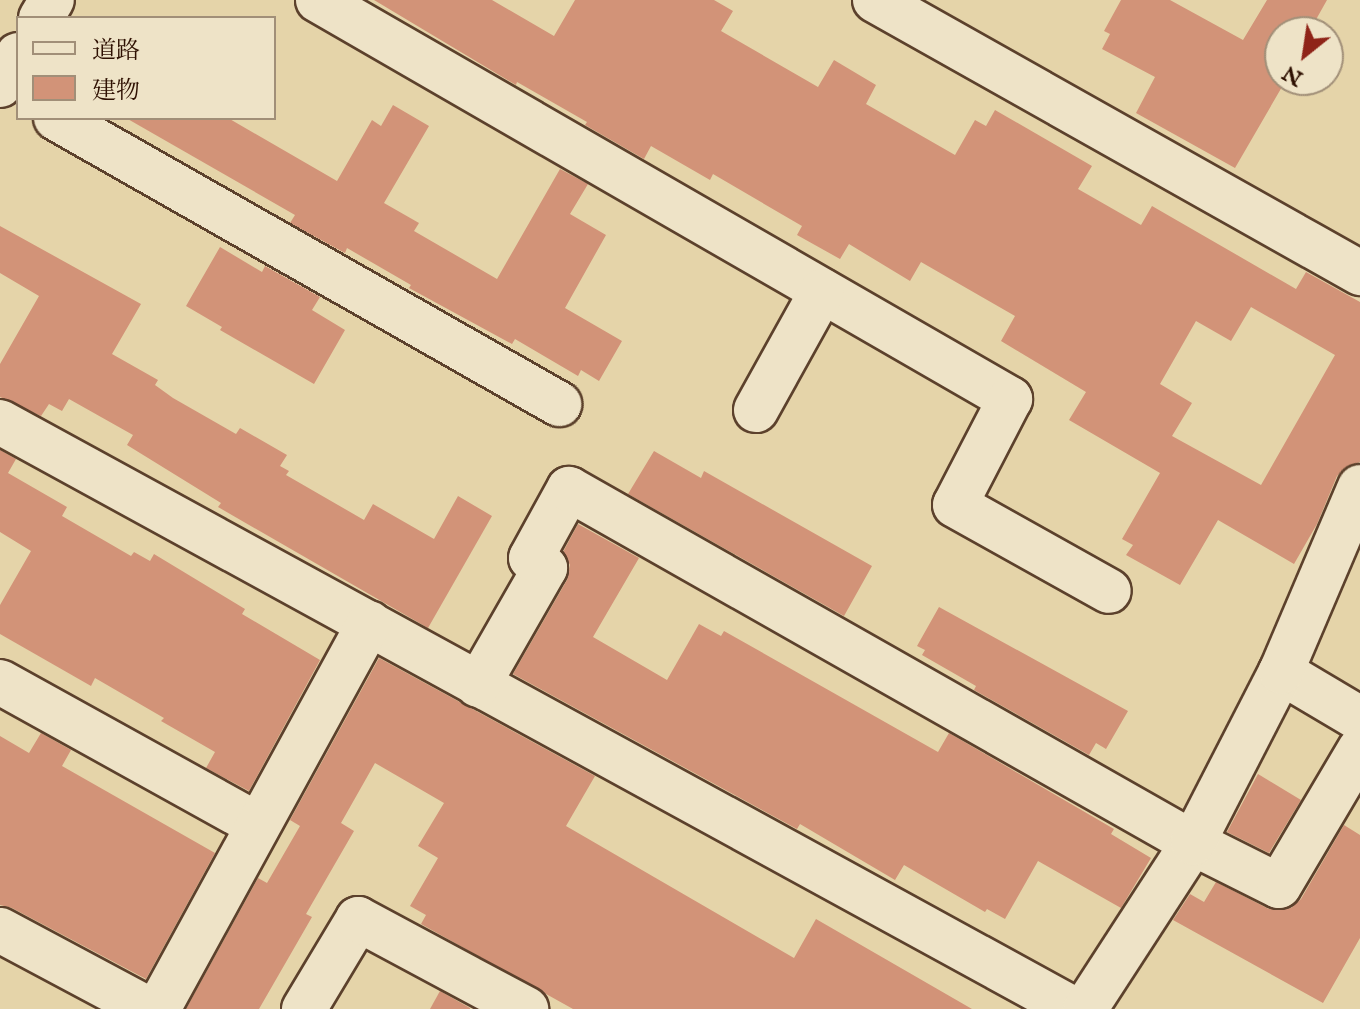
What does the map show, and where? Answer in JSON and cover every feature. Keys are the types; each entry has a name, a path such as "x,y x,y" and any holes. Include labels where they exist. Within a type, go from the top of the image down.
{"street":[{"path":"318,0 1010,399 955,505 1109,591"},
{"path":"875,0 1360,273"},
{"path":"0,85 16,58"},
{"path":"60,120 559,404"},
{"path":"756,410 822,291"},
{"path":"0,422 1073,1009"},
{"path":"478,685 545,568 531,558 569,489 1193,843 1279,886 1360,749"},
{"path":"1085,1009 1193,843 1281,672 1359,490"},
{"path":"158,1009 369,623"},
{"path":"1281,672 1360,719"},
{"path":"0,682 258,825"},
{"path":"304,1009 358,919 526,1009"},
{"path":"0,930 148,1009"}],"building":[{"path":"374,0 492,0 554,36 575,0 714,0 733,11 721,31 818,87 834,60 876,85 866,104 955,155 975,120 986,126 995,110 1092,166 1078,189 1141,225 1152,206 1296,289 1306,272 1360,302 1360,462 1346,467 1337,476 1317,524 1294,564 1218,520 1180,585 1126,555 1133,545 1122,539 1160,473 1069,420 1086,392 1001,341 1015,316 921,262 910,281 849,244 840,259 797,235 802,226 713,174 710,180 651,146 644,159 585,125 587,122 517,82 516,85","holes":["1251,307 1335,355 1261,485 1172,436 1192,403 1160,384 1196,321 1231,341"]},
{"path":"1121,0 1170,0 1243,40 1267,0 1327,0 1318,16 1264,16 1264,96 1277,96 1235,168 1136,113 1155,77 1102,49 1110,34 1104,31"},
{"path":"393,105 429,126 384,203 419,223 414,231 497,279 560,169 588,184 570,214 606,235 565,308 622,341 599,381 581,370 578,376 515,339 512,344 409,288 411,285 347,248 345,253 290,223 295,215 129,120 231,120 337,181 372,120 381,126"},
{"path":"0,226 141,304 112,354 158,380 155,385 173,398 236,434 240,428 287,455 280,466 289,471 286,475 364,520 373,504 434,539 458,496 492,516 428,628 218,507 221,503 127,445 133,435 69,399 62,411 49,404 41,416 0,397 0,364 39,296 0,273"},
{"path":"220,247 262,272 265,266 320,297 312,310 345,330 314,384 220,330 222,327 186,306"},
{"path":"0,450 16,459 8,473 67,507 62,516 131,556 134,552 150,561 154,554 245,609 242,614 320,660 249,791 206,768 215,752 161,721 164,718 95,678 91,686 0,634 0,605 31,551 0,532"},
{"path":"654,451 701,478 704,471 872,566 844,616 628,494"},
{"path":"578,524 639,558 593,637 667,680 699,624 721,636 724,631 938,752 949,733 1114,829 1111,834 1151,858 1121,908 1038,861 1005,919 987,909 985,912 904,865 895,880 800,824 797,829 513,674 567,580 570,565 563,552"},
{"path":"939,607 1128,711 1106,749 1096,743 1089,755 974,690 976,686 922,655 925,650 917,646"},
{"path":"379,658 595,776 566,826 794,958 816,919 972,1009 573,1009 421,924 426,915 410,906 438,858 418,846 444,803 375,763 341,823 354,831 306,914 312,917 259,1009 186,1009 258,878 267,883 300,826 290,820"},
{"path":"41,733 71,750 62,766 215,853 146,979 12,908 0,905 0,736 29,753"},
{"path":"1258,774 1301,800 1269,853 1227,832"},
{"path":"1344,825 1360,835 1360,938 1323,1003 1173,920 1190,894 1204,902 1216,882 1269,909 1291,908 1301,899"},
{"path":"440,991 470,1008 470,1009 430,1009"}]}
